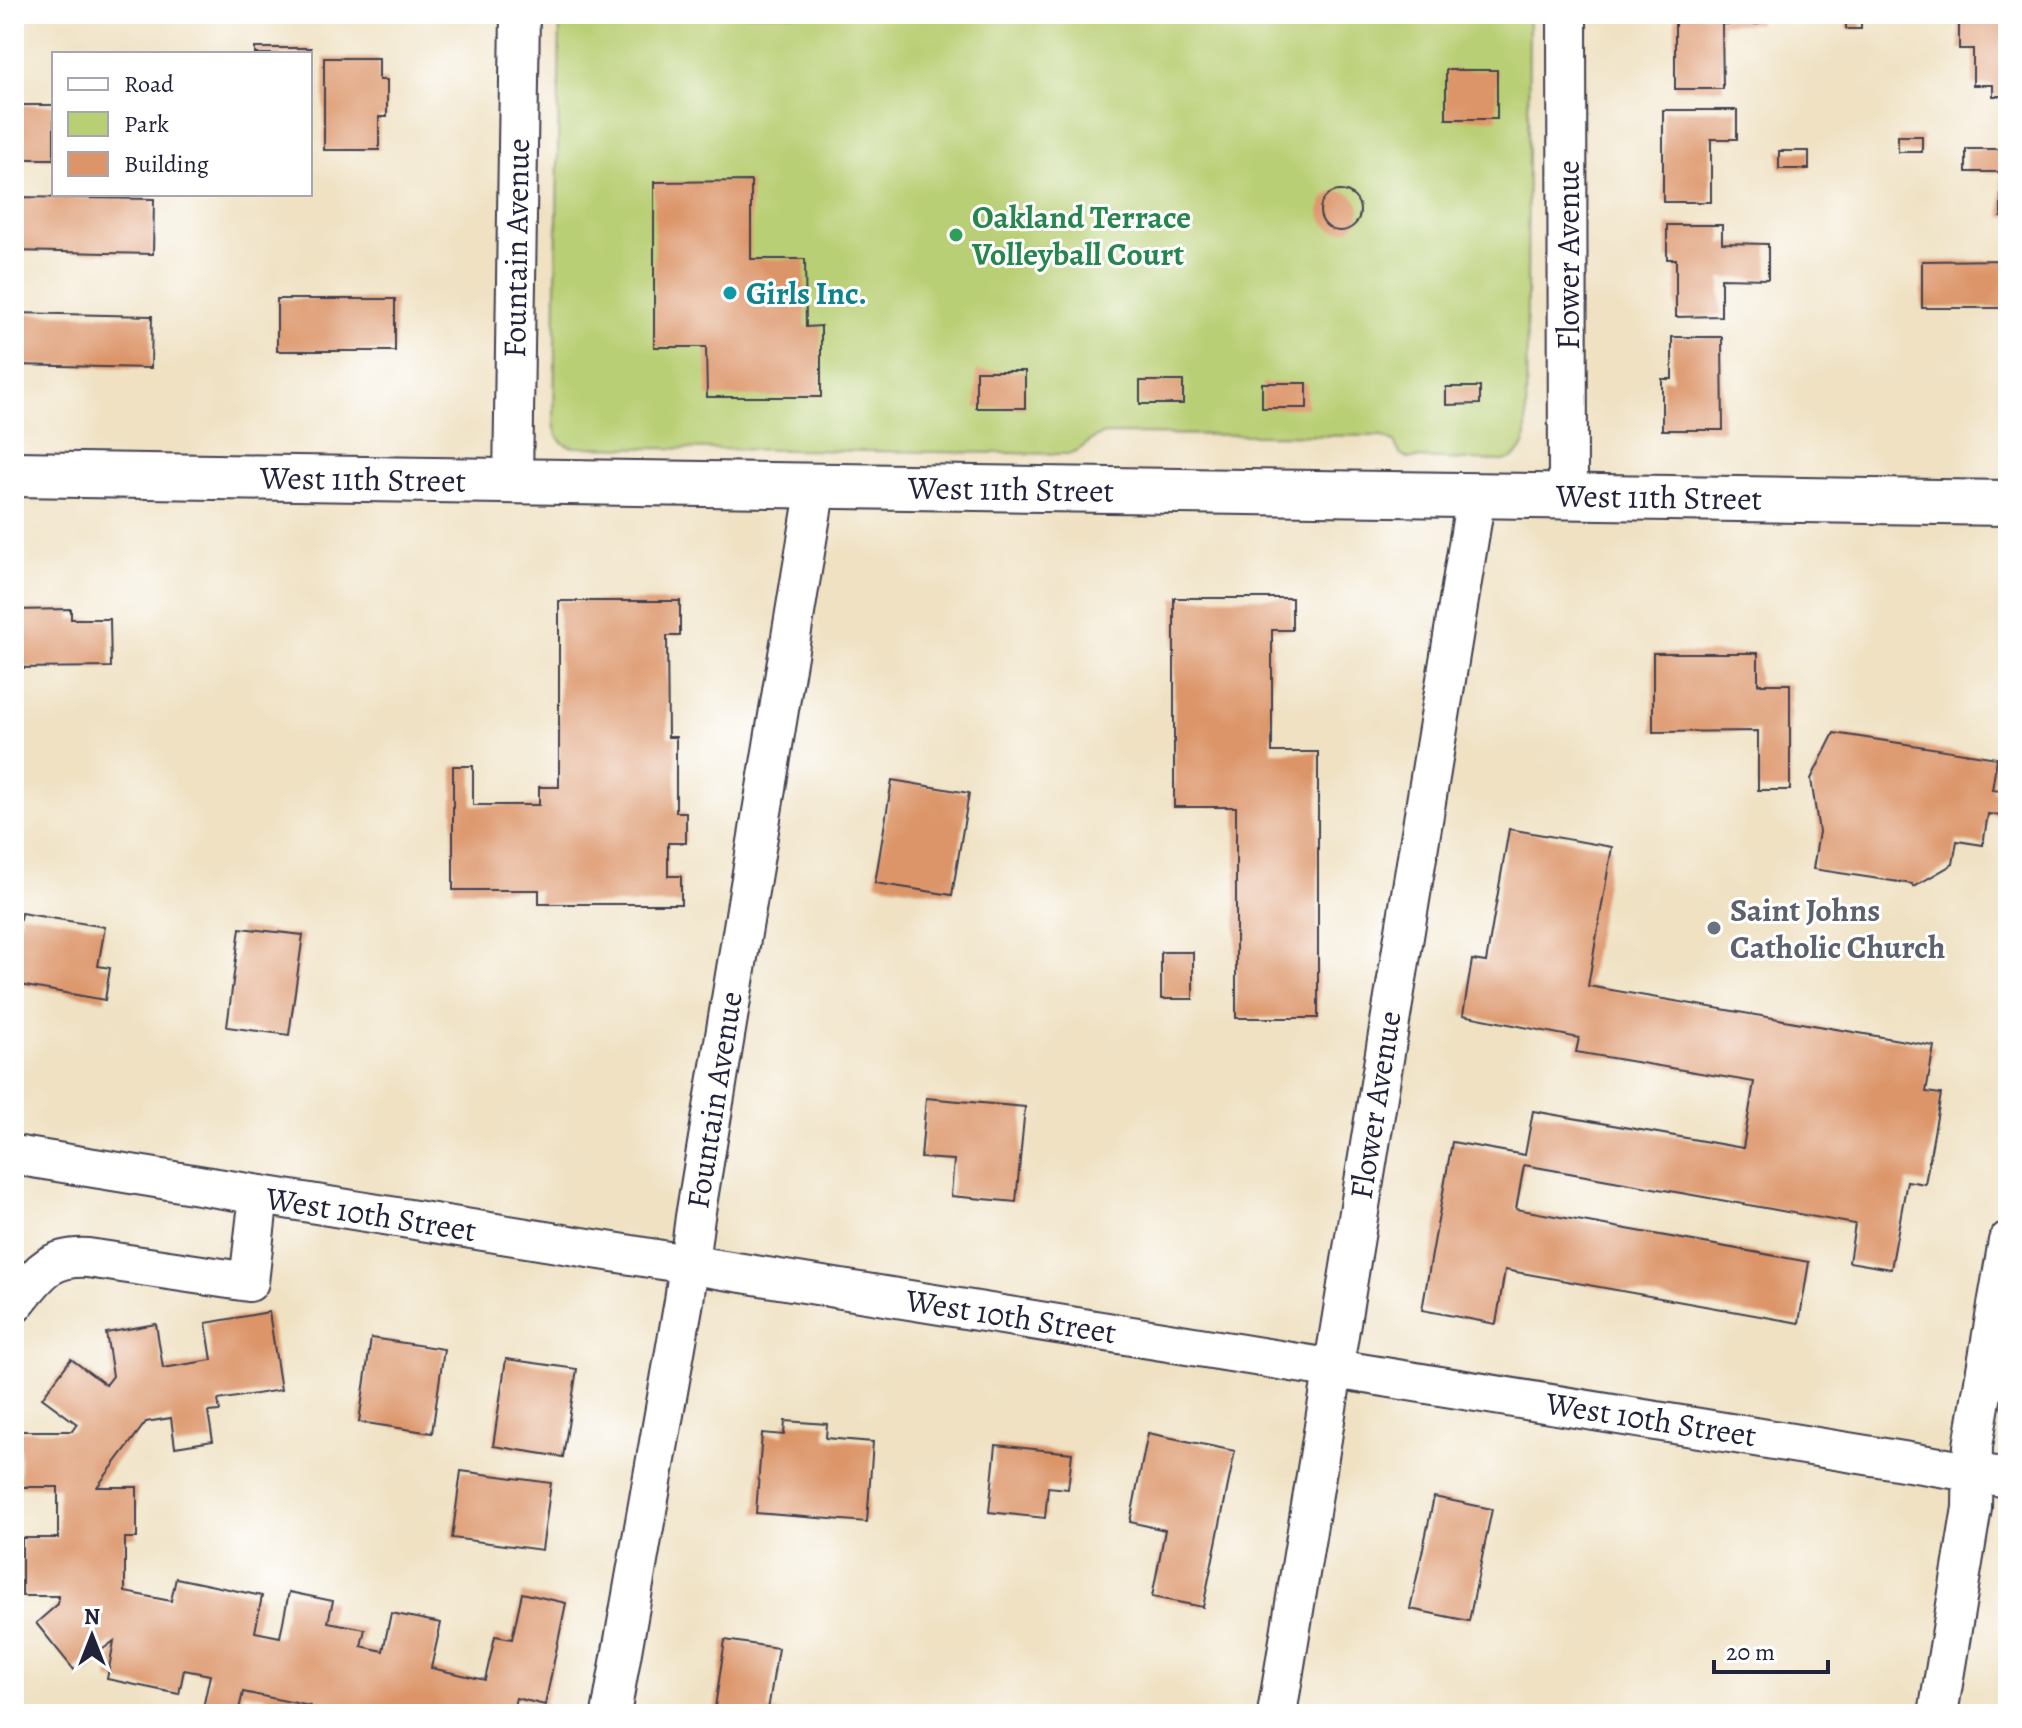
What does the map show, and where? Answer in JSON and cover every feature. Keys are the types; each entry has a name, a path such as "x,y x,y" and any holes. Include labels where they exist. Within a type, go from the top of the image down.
{"main road":[{"name":"West 11th Street","path":"14,474 2008,503"}],"street":[{"name":"Fountain Avenue","path":"513,482 520,14"},
{"name":"Flower Avenue","path":"1567,14 1568,496"},
{"name":"Fountain Avenue","path":"611,1714 690,1264 697,1202 816,486"},
{"name":"Flower Avenue","path":"1277,1714 1476,496"},
{"name":"West 10th Street","path":"14,1155 1990,1475"},
{"path":"14,1304 49,1265 66,1258 88,1258 249,1282 259,1195"},
{"path":"1938,1714 1972,1508 1990,1475 1973,1446 2008,1241"}],"green space":[{"path":"560,14 1529,14 1524,445 1516,455 1503,461 1408,458 1400,454 1394,442 1381,436 1107,434 1068,454 566,445 558,436 554,422"}],"building":[{"path":"1681,14 1759,14 1759,24 1722,24 1723,89 1675,89 1675,17 1681,17"},
{"path":"1959,14 2008,14 2008,96 1993,96 1993,85 1973,85 1973,49 1959,49"},
{"path":"1846,16 1861,16 1861,29 1846,29"},
{"path":"255,48 311,48 311,52 255,52"},
{"path":"324,58 379,58 379,80 387,80 387,117 379,117 379,150 324,150"},
{"path":"1446,70 1497,70 1497,119 1446,119"},
{"path":"15,105 52,105 52,159 15,159"},
{"path":"1663,110 1737,110 1737,139 1711,139 1711,202 1663,202"},
{"path":"1898,136 1922,136 1922,152 1898,152"},
{"path":"1966,149 2008,149 2008,217 2001,217 2001,172 1966,172"},
{"path":"1779,151 1809,151 1809,169 1779,169"},
{"name":"Girls Inc.","path":"751,181 751,259 805,259 806,327 821,326 821,397 707,397 706,347 654,347 654,182"},
{"path":"1340,191 1354,197 1360,211 1354,225 1340,231 1326,225 1320,211 1326,197"},
{"path":"14,197 154,199 153,254 14,251"},
{"path":"1667,225 1722,225 1722,243 1768,244 1768,279 1721,278 1721,316 1676,317 1676,259 1667,259"},
{"path":"2008,260 2008,308 1922,308 1922,261"},
{"path":"277,299 395,299 395,351 277,351"},
{"path":"14,313 152,316 151,368 14,365"},
{"path":"1672,337 1722,337 1723,430 1662,430 1662,379 1672,379"},
{"path":"976,371 1025,371 1025,408 976,408"},
{"path":"1140,381 1183,381 1183,404 1140,404"},
{"path":"1262,383 1307,383 1307,408 1262,408"},
{"path":"1446,387 1480,387 1480,404 1446,405"},
{"path":"1174,598 1292,598 1292,630 1272,630 1272,752 1318,752 1318,1018 1236,1018 1236,807 1174,807"},
{"path":"559,601 680,601 680,636 667,636 668,737 676,737 676,812 686,812 686,843 668,843 668,876 681,876 681,904 539,904 539,890 453,890 453,766 473,766 473,805 539,805 539,787 559,787"},
{"path":"71,609 71,619 110,619 111,667 14,668 14,610"},
{"path":"1653,653 1758,653 1758,684 1790,684 1790,790 1758,790 1758,731 1653,732"},
{"path":"1834,733 1997,758 1992,790 2008,792 2008,817 1988,814 1983,845 1957,841 1953,864 1913,887 1912,884 1813,869 1819,832 1811,779"},
{"path":"892,780 969,793 952,895 875,883"},
{"path":"1509,829 1612,847 1588,986 1934,1046 1926,1092 1941,1094 1925,1184 1907,1181 1891,1269 1849,1262 1855,1224 1524,1165 1516,1209 1809,1262 1799,1323 1505,1270 1496,1324 1422,1310 1452,1142 1525,1155 1533,1111 1743,1148 1754,1082 1576,1052 1579,1038 1463,1015 1472,960 1486,962"},
{"path":"21,913 105,927 98,966 110,968 105,1000 14,984 14,955"},
{"path":"240,928 303,935 289,1035 227,1027"},
{"path":"1161,952 1193,952 1193,999 1161,999"},
{"path":"926,1098 1025,1107 1016,1202 951,1196 954,1160 921,1158"},
{"path":"269,1312 281,1390 218,1400 220,1411 208,1412 213,1441 175,1447 171,1418 146,1422 97,1487 137,1487 137,1538 125,1538 125,1592 171,1601 176,1578 262,1596 255,1632 280,1637 289,1592 333,1601 328,1622 365,1629 361,1646 383,1651 391,1613 441,1623 431,1668 485,1680 495,1636 512,1639 522,1593 566,1603 545,1705 516,1698 512,1714 308,1714 310,1706 243,1692 238,1714 231,1714 203,1708 210,1675 184,1670 179,1694 107,1679 114,1641 74,1670 36,1623 58,1604 58,1596 22,1596 22,1538 58,1538 58,1487 20,1487 20,1431 72,1431 77,1424 42,1398 71,1359 106,1385 113,1376 106,1333 156,1324 163,1368 212,1360 206,1323"},
{"path":"371,1338 444,1349 432,1433 359,1422"},
{"path":"506,1359 577,1369 563,1457 493,1446"},
{"path":"785,1421 827,1424 826,1438 873,1442 867,1522 756,1513 762,1433 784,1435"},
{"path":"1148,1433 1235,1451 1203,1607 1152,1597 1165,1530 1130,1522"},
{"path":"996,1445 1072,1453 1068,1489 1048,1487 1045,1518 989,1512"},
{"path":"461,1471 551,1483 542,1550 452,1538"},
{"path":"1434,1497 1492,1509 1469,1621 1410,1609"},
{"path":"725,1640 778,1648 768,1710 786,1714 714,1714"}],"place":[{"name":"Oakland Terrace Volleyball Court","path":"956,235"},
{"name":"Girls Inc.","path":"730,293"},
{"name":"Saint Johns Catholic Church","path":"1714,928"}]}
